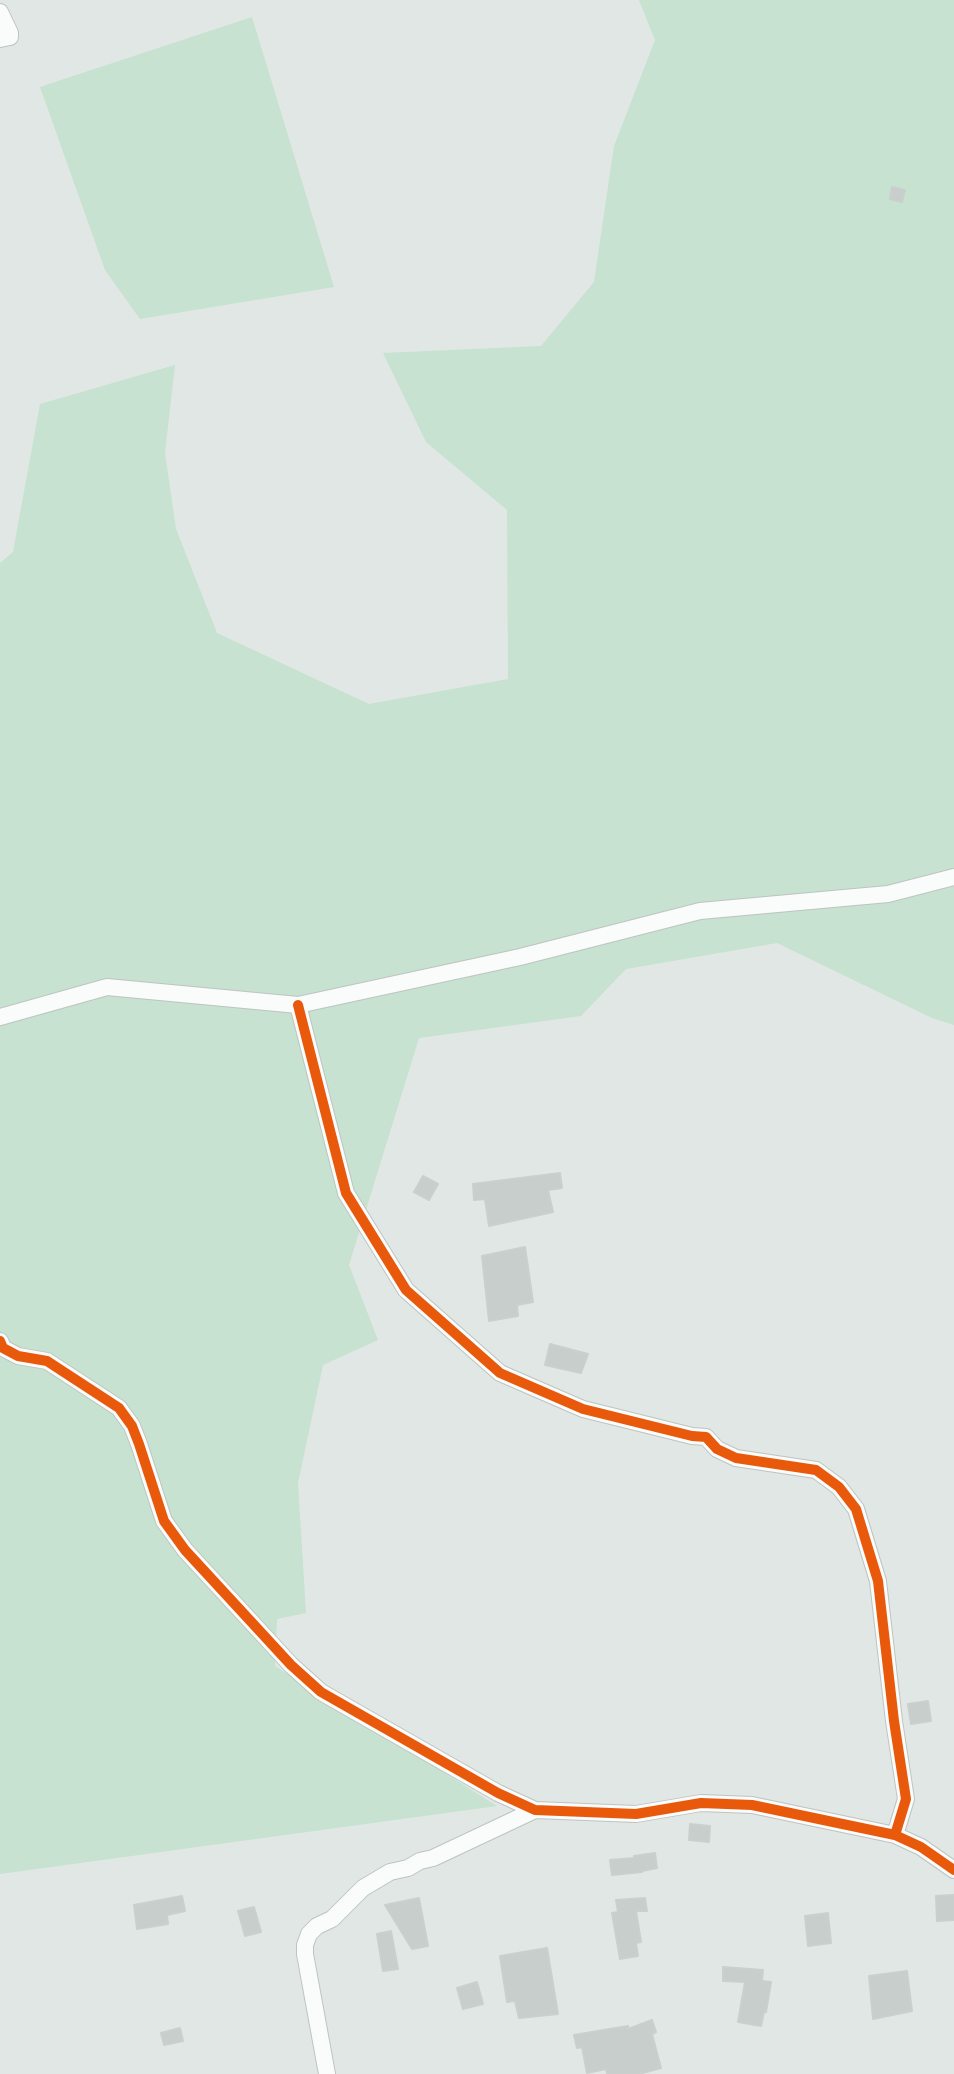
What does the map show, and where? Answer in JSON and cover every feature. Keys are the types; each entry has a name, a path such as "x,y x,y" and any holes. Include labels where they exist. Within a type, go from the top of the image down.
{"street":[{"path":"0,12 10,33 10,37 0,38"},
{"path":"0,1017 107,986 298,1005 520,957 701,911 888,894 954,877"},
{"path":"298,1005 346,1193 405,1290 500,1373 583,1409 692,1436 706,1437 717,1449 736,1458 816,1470 839,1488 856,1508 878,1581 906,1799 895,1835"},
{"path":"0,1341 3,1348 18,1356 47,1361 119,1408 132,1426 164,1521 194,1560 291,1665 321,1692 498,1793 535,1810 636,1814 701,1802 751,1805 895,1835 921,1847 954,1870"},
{"path":"327,2074 305,1954 309,1934 317,1926 332,1919 363,1888 390,1872 408,1868 535,1810"}],"green space":[{"path":"639,0 954,0 954,1025 932,1018 777,943 626,969 581,1016 419,1038 349,1265 378,1340 323,1365 298,1483 306,1613 277,1619 275,1666 497,1806 0,1874 0,563 13,552 40,404 175,365 165,453 176,529 217,633 369,704 508,679 507,510 426,442 383,353 541,346 594,282 614,146 655,40"},
{"path":"252,17 334,287 140,319 105,270 40,87"}],"building":[{"path":"892,187 905,190 902,202 890,199"},
{"path":"560,1173 562,1188 548,1190 553,1212 489,1226 485,1199 474,1200 473,1184"},
{"path":"423,1176 438,1184 429,1200 414,1192"},
{"path":"525,1247 533,1302 517,1305 518,1316 489,1321 482,1256"},
{"path":"550,1344 588,1354 581,1373 545,1365"},
{"path":"928,1701 931,1721 911,1724 908,1704"},
{"path":"690,1824 710,1826 709,1842 689,1840"},
{"path":"655,1853 657,1868 612,1875 610,1860"},
{"path":"954,1895 954,1920 937,1921 936,1896"},
{"path":"182,1896 185,1911 167,1915 168,1924 137,1929 134,1905"},
{"path":"419,1898 428,1946 412,1949 385,1905"},
{"path":"645,1898 647,1911 636,1911 641,1942 636,1943 638,1956 620,1959 612,1913 618,1912 616,1900"},
{"path":"254,1907 261,1932 245,1936 238,1911"},
{"path":"828,1913 831,1943 808,1946 805,1916"},
{"path":"391,1931 398,1969 383,1971 377,1934"},
{"path":"547,1948 558,2014 519,2018 515,2001 507,2002 500,1956"},
{"path":"723,1967 763,1970 762,1981 771,1982 761,2026 738,2022 745,1982 723,1981"},
{"path":"907,1971 912,2011 873,2019 869,1976"},
{"path":"477,1982 483,2004 463,2009 457,1988"},
{"path":"652,2020 656,2032 652,2034 661,2068 639,2074 607,2074 606,2069 587,2073 582,2047 577,2048 574,2035 628,2026 628,2029"},
{"path":"180,2028 183,2041 164,2045 161,2033"}],"cycle path":[{"path":"298,1005 346,1193 406,1290 500,1373 583,1409 692,1436 706,1437 717,1449 736,1458 816,1470 839,1487 856,1509 878,1581 906,1799 895,1835"},
{"path":"0,1341 3,1348 18,1356 47,1361 119,1408 132,1426 164,1521 185,1550 291,1665 321,1692 498,1793 535,1810 636,1814 701,1803 752,1805 895,1835 921,1847 954,1870"}]}
